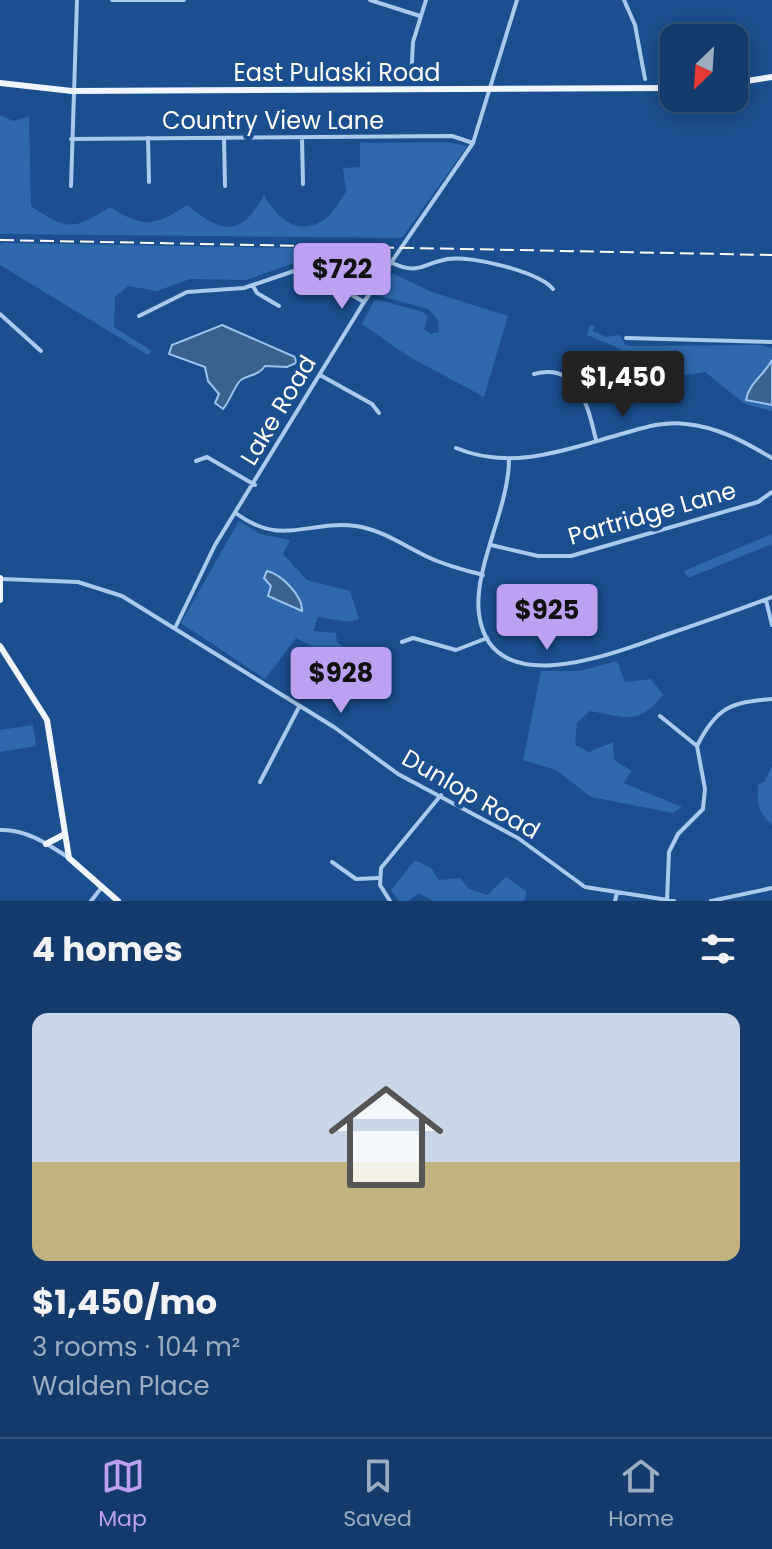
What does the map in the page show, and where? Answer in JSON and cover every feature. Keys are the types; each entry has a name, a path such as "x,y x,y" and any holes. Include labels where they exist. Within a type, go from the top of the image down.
{"main road":[{"path":"748,81 772,77"},
{"name":"East Pulaski Road","path":"0,83 72,91 660,88"},
{"path":"0,600 1,579"},
{"path":"0,646 47,720 69,858 118,901"},
{"path":"46,844 65,834"}],"street":[{"path":"71,186 77,0"},
{"path":"112,0 184,0"},
{"path":"370,0 420,16"},
{"path":"411,81 413,42 426,0"},
{"name":"Lake Road","path":"175,627 215,545 255,485 364,302 473,143 517,0"},
{"path":"624,0 632,14 645,79"},
{"name":"Country View Lane","path":"71,139 452,136 473,143"},
{"path":"148,138 149,182"},
{"path":"224,138 225,186"},
{"path":"302,138 303,184"},
{"path":"390,262 410,270 449,259 481,262 544,278 553,289"},
{"path":"139,316 187,292 253,286 274,275 307,272 364,302"},
{"path":"253,286 279,306"},
{"path":"0,314 41,351"},
{"path":"626,338 772,342"},
{"path":"534,374 546,371 564,375 574,382 583,392 596,440"},
{"path":"320,375 372,404 379,413"},
{"path":"456,448 483,457 509,459 545,454 653,425 686,423 731,436 772,458"},
{"path":"196,461 207,457 255,485"},
{"path":"509,459 507,486 483,575 479,614 487,638 504,654 539,666 576,664 617,654 772,597"},
{"name":"Partridge Lane","path":"491,545 538,556 571,556 758,502 772,492"},
{"path":"237,514 251,525 280,533 337,526 366,528 447,565 483,575"},
{"name":"Dunlop Road","path":"1,579 61,579 122,596 175,627 398,774 518,838 585,887 674,901"},
{"path":"765,599 772,625"},
{"path":"402,642 413,638 456,650 487,638"},
{"path":"667,901 669,852 678,834 696,818 705,800 697,746 712,719 726,707 772,699"},
{"path":"260,782 299,707"},
{"path":"660,716 697,746"},
{"path":"390,901 378,878 385,861 441,795"},
{"path":"0,830 14,829 69,858"},
{"path":"332,862 356,879 378,878"},
{"path":"91,901 102,887"},
{"path":"711,901 772,888"},
{"path":"615,901 617,892"}],"shaded area":[{"path":"0,115 13,121 29,116 31,206 53,220 70,224 88,220 110,207 131,219 157,221 187,205 210,221 230,227 247,219 264,195 275,211 289,223 307,226 329,215 346,192 343,168 360,167 360,143 447,142 467,146 402,238 0,234"},
{"path":"0,243 360,249 373,260 363,284 358,286 338,273 294,263 246,280 190,279 157,291 128,286 115,297 114,327 152,351 148,355 0,265"},
{"path":"392,273 432,292 508,316 484,397 408,356 362,324 375,299 423,312 428,317 424,329 431,334 439,332 438,320 428,309 377,295"},
{"path":"222,325 295,357 296,363 287,367 265,366 241,380 223,409 215,403 219,394 208,381 205,367 169,354 172,345"},
{"path":"590,325 595,326 593,331 606,337 620,335 625,345 631,346 760,345 772,348 772,360 745,397 772,405 772,411 745,404 705,372 665,374 634,370 628,367 620,349 587,335"},
{"path":"772,360 772,405 746,400 750,389"},
{"path":"239,521 260,534 290,540 283,554 307,580 350,591 359,619 350,622 318,617 313,631 336,633 337,642 352,653 374,684 327,676 338,661 296,638 265,679 181,623","holes":["277,575 300,597 295,609 268,596"]},
{"path":"772,534 772,544 688,578 684,571"},
{"path":"267,571 290,586 299,599 302,611 268,596 271,586 264,578"},
{"path":"617,661 625,682 651,679 663,695 646,712 629,717 590,711 577,723 575,745 589,752 613,742 614,760 632,771 623,783 682,807 673,813 591,797 556,770 523,760 541,671 580,671"},
{"path":"33,725 36,746 0,752 0,730"},
{"path":"772,766 772,825 761,812 758,785 764,782"},
{"path":"415,860 431,868 439,880 460,878 469,889 487,895 506,877 527,892 524,901 433,901 419,893 408,901 399,901 391,890"}],"railway":[{"path":"0,240 772,255"}]}
